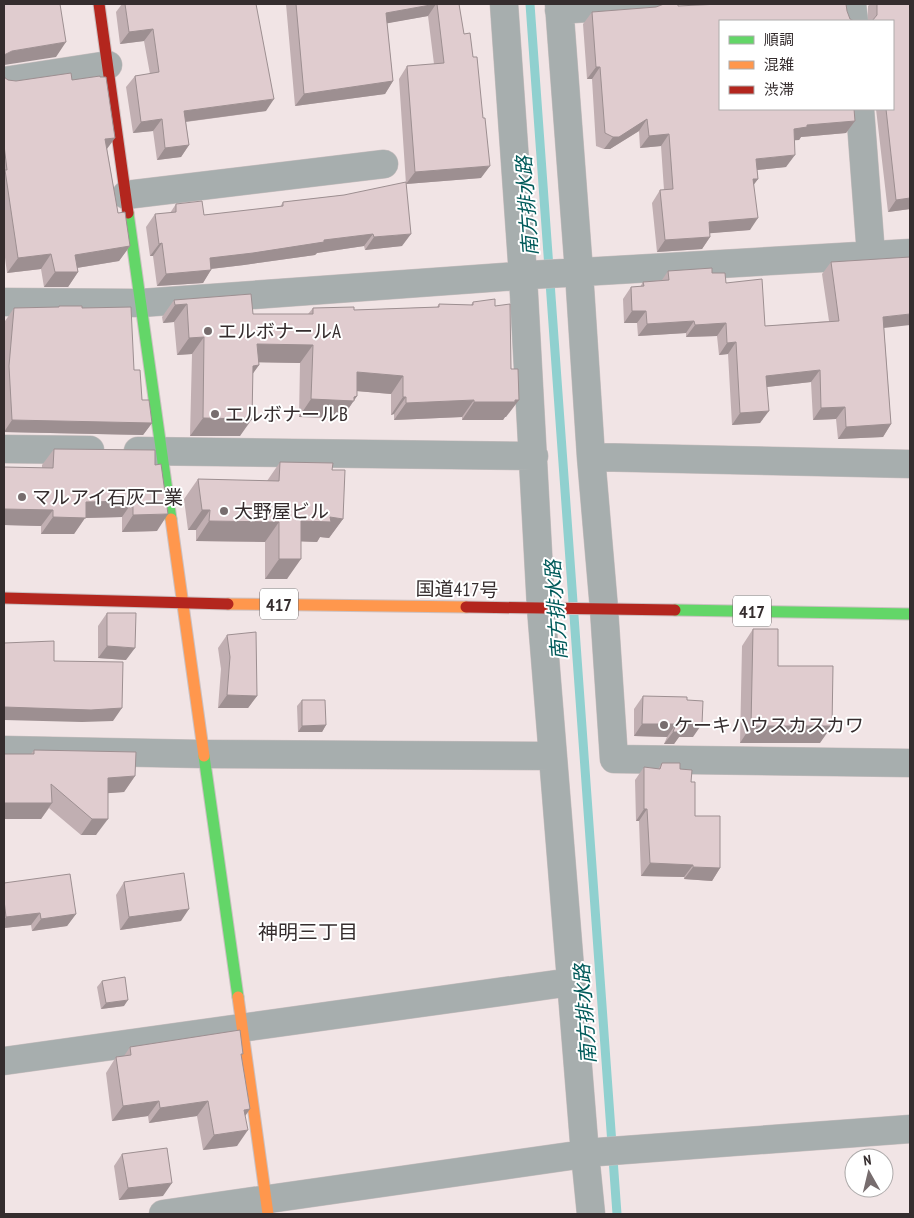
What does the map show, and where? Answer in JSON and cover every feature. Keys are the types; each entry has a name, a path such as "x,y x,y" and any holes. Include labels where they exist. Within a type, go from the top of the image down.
{"main road":[{"path":"99,4 202,754 267,1207"},
{"name":"国道417号","path":"4,598 182,603 910,614"}],"street":[{"path":"504,4 527,275 534,456 548,608 553,756 571,982 591,1153 591,1214"},
{"path":"646,4 559,7 574,273 591,457 599,609 614,759 910,762"},
{"path":"852,4 854,20"},
{"path":"4,81 108,65"},
{"path":"860,110 871,255"},
{"path":"126,195 384,164"},
{"path":"4,302 141,303 527,275 910,253"},
{"path":"4,449 534,456"},
{"path":"591,457 910,464"},
{"path":"4,750 202,754 553,756"},
{"path":"4,1061 571,982"},
{"path":"163,1214 267,1207 591,1153 910,1129"}],"building":[{"path":"4,4 60,4 66,42 12,51 4,55"},
{"path":"125,4 256,4 274,99 184,111 189,145 165,148 162,119 141,122 135,76 159,72 153,29 129,32"},
{"path":"296,4 436,4 386,13 393,81 304,94"},
{"path":"437,4 459,4 464,34 470,33 473,57 477,57 490,166 415,172 407,66 444,63"},
{"path":"664,4 678,4 678,6 846,4 850,19 852,20 719,20 719,110 854,110 855,121 807,125 807,127 794,129 795,155 756,159 758,179 753,179 758,218 709,222 710,237 665,240 660,190 673,189 669,134 649,136 647,119 619,137 613,137 605,133 600,67 596,67 592,12 656,7"},
{"path":"877,4 910,4 910,198 896,200 886,110 894,110 894,20 873,20 877,15"},
{"path":"71,73 72,80 100,76 106,77 115,138 105,139 118,213 125,212 130,246 75,255 78,272 55,272 51,254 18,258 5,170 7,170 4,145 4,77 8,80 16,81"},
{"path":"406,182 411,234 374,237 373,234 210,258 211,270 166,274 162,243 159,244 155,214 176,212 176,204 202,201 204,215 283,206 283,202 344,195"},
{"path":"910,257 910,314 883,317 891,424 846,427 845,407 821,408 820,370 766,376 769,411 740,413 736,342 727,343 726,323 695,325 694,321 647,324 646,311 632,311 631,287 644,286 643,282 669,280 668,271 712,268 712,273 725,273 726,283 762,279 765,326 839,321 831,262"},
{"path":"251,294 253,314 313,314 313,308 354,307 354,310 439,307 439,304 473,305 473,302 495,299 495,306 510,304 511,369 518,369 519,400 515,400 515,402 474,402 474,400 406,403 406,397 403,397 403,376 357,372 357,396 354,397 354,401 311,399 313,345 257,344 259,365 253,366 252,419 203,418 204,337 189,338 187,304 175,305 174,300"},
{"path":"82,306 82,308 131,307 134,370 140,370 142,400 149,400 152,423 12,420 9,366 14,308"},
{"path":"54,449 155,450 155,465 161,464 168,514 133,515 133,501 86,502 86,518 53,517 53,510 4,509 4,467 53,468"},
{"path":"280,462 333,463 332,470 345,470 343,519 330,517 331,522 301,521 301,559 279,559 279,522 209,521 210,510 202,510 198,479 279,481"},
{"path":"107,613 136,613 135,648 107,646"},
{"path":"753,629 778,629 778,666 833,666 832,726 751,726"},
{"path":"256,632 257,696 227,695 230,657 227,635"},
{"path":"54,641 54,661 123,662 122,708 91,710 4,707 4,643"},
{"path":"643,696 687,697 687,700 703,701 702,724 680,724 683,725 682,732 673,732 676,724 642,724"},
{"path":"302,700 325,700 326,725 302,726"},
{"path":"34,750 136,752 135,776 108,778 108,819 92,819 51,784 52,803 4,803 4,754 34,754"},
{"path":"662,763 680,763 680,769 692,770 691,782 695,782 695,816 720,816 720,868 650,863 647,809 644,809 644,767 660,769"},
{"path":"184,873 189,909 129,917 124,882"},
{"path":"70,874 76,914 41,919 40,913 6,917 4,883"},
{"path":"125,977 128,1000 106,1003 102,981"},
{"path":"240,1030 243,1054 241,1054 250,1109 244,1110 248,1130 214,1135 208,1101 160,1108 159,1101 123,1106 116,1057 131,1055 130,1047"},
{"path":"167,1148 172,1183 128,1188 122,1154"}],"waterway":[{"name":"南方排水路","path":"530,4 617,1214"}],"traffic: fast":[{"path":"128,213 171,519"},
{"path":"675,610 910,614"},
{"path":"204,756 238,997"}],"traffic: slow":[{"path":"171,519 204,756"},
{"path":"228,604 466,607"},
{"path":"238,997 268,1214"}],"traffic: jam":[{"path":"99,4 128,213"},
{"path":"4,598 228,604"},
{"path":"466,607 675,610"}],"place":[{"name":"エルボナールA","path":"208,331"},
{"name":"エルボナールB","path":"215,414"},
{"name":"マルアイ石灰工業","path":"22,497"},
{"name":"大野屋ビル","path":"224,511"},
{"name":"ケーキハウスカスカワ","path":"664,725"}],"district":[{"name":"神明三丁目","path":"308,932"}]}
